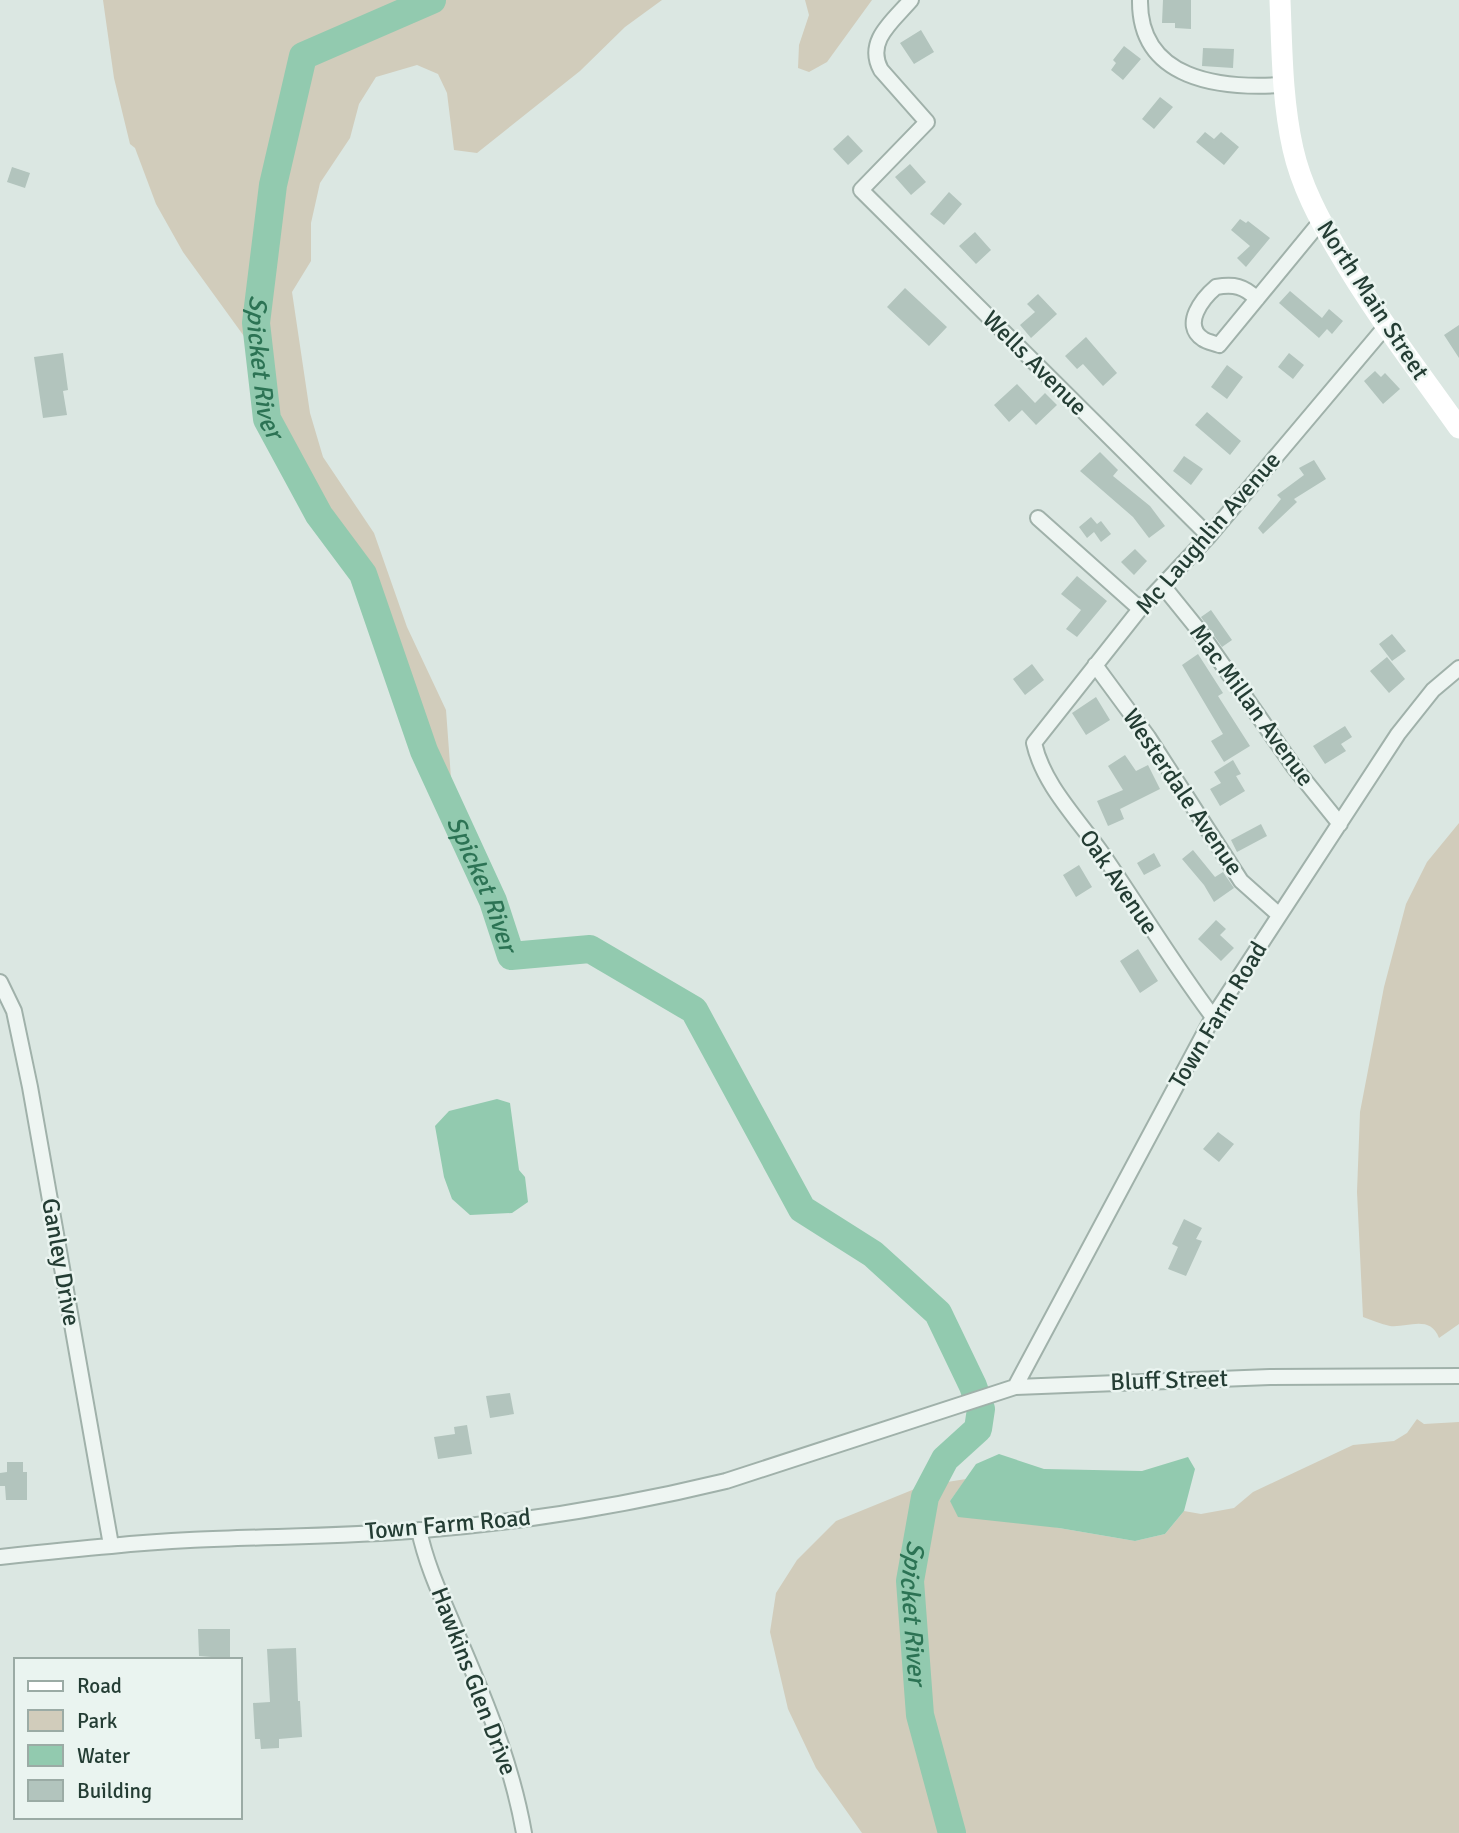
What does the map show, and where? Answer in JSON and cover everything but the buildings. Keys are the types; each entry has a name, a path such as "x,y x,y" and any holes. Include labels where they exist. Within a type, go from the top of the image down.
{"street":[{"name":"Wells Avenue","path":"911,0 882,33 875,48 876,61 927,122 862,190 1209,536"},
{"path":"1140,0 1144,33 1153,48 1180,71 1215,83 1251,87 1282,85"},
{"name":"North Main Street","path":"1280,0 1282,85 1293,150 1304,185 1321,221 1358,285 1459,428"},
{"path":"1257,299 1239,286 1216,287 1198,305 1194,316 1195,329 1201,338 1219,345 1257,299 1321,221"},
{"name":"Mc Laughlin Avenue","path":"1034,743 1140,609 1209,536 1387,326"},
{"path":"1038,518 1140,609"},
{"name":"Mac Millan Avenue","path":"1163,586 1197,628 1294,767 1340,824"},
{"name":"Westerdale Avenue","path":"1095,665 1148,737 1241,881 1278,914"},
{"name":"Town Farm Road","path":"1015,1387 1213,1017 1278,914 1413,714 1433,690 1459,668"},
{"name":"Oak Avenue","path":"1034,743 1038,761 1058,793 1213,1017"},
{"name":"Ganley Drive","path":"0,982 14,1011 30,1087 111,1545"},
{"name":"Bluff Street","path":"885,1429 1015,1387 1270,1377 1459,1376"},
{"name":"Town Farm Road","path":"0,1557 111,1545 480,1525 689,1490 726,1481 885,1429"},
{"name":"Hawkins Glen Drive","path":"419,1530 432,1574 504,1749 517,1794 524,1833"}],"green space":[{"path":"103,0 662,0 625,27 580,71 477,153 454,150 447,93 438,74 417,65 376,77 359,104 350,138 320,183 311,223 311,261 292,292 310,413 323,457 374,533 407,627 446,710 451,778 438,770 414,689 382,623 287,484 278,461 270,384 259,357 183,252 156,204 135,148 130,144 114,78"},
{"path":"805,0 872,0 827,62 809,72 798,68 799,45 809,15"},
{"path":"1459,823 1459,1324 1439,1338 1430,1326 1424,1324 1390,1326 1363,1317 1357,1192 1360,1112 1384,987 1406,904 1427,862"},
{"path":"1417,1419 1424,1424 1459,1422 1459,1833 862,1833 816,1768 788,1709 770,1632 776,1593 797,1560 836,1521 922,1486 966,1479 950,1501 1059,1528 1135,1541 1165,1534 1184,1511 1201,1514 1234,1508 1253,1492 1353,1445 1394,1441 1407,1433"}],"water":[{"path":"497,1099 510,1103 519,1170 525,1177 528,1202 512,1213 470,1215 452,1199 444,1177 435,1126 449,1111"},
{"path":"999,1454 1044,1469 1142,1471 1188,1457 1195,1469 1184,1511 1165,1534 1135,1541 1059,1528 958,1517 950,1501 976,1464"}],"waterway":[{"name":"Spicket River","path":"432,0 303,56 273,185 256,323 267,419 319,515 363,574 424,751 493,901 511,956 590,949 694,1010 802,1209 873,1254 938,1313 973,1386 981,1409 978,1429 945,1459 925,1497 910,1581 920,1715 952,1833"}]}
